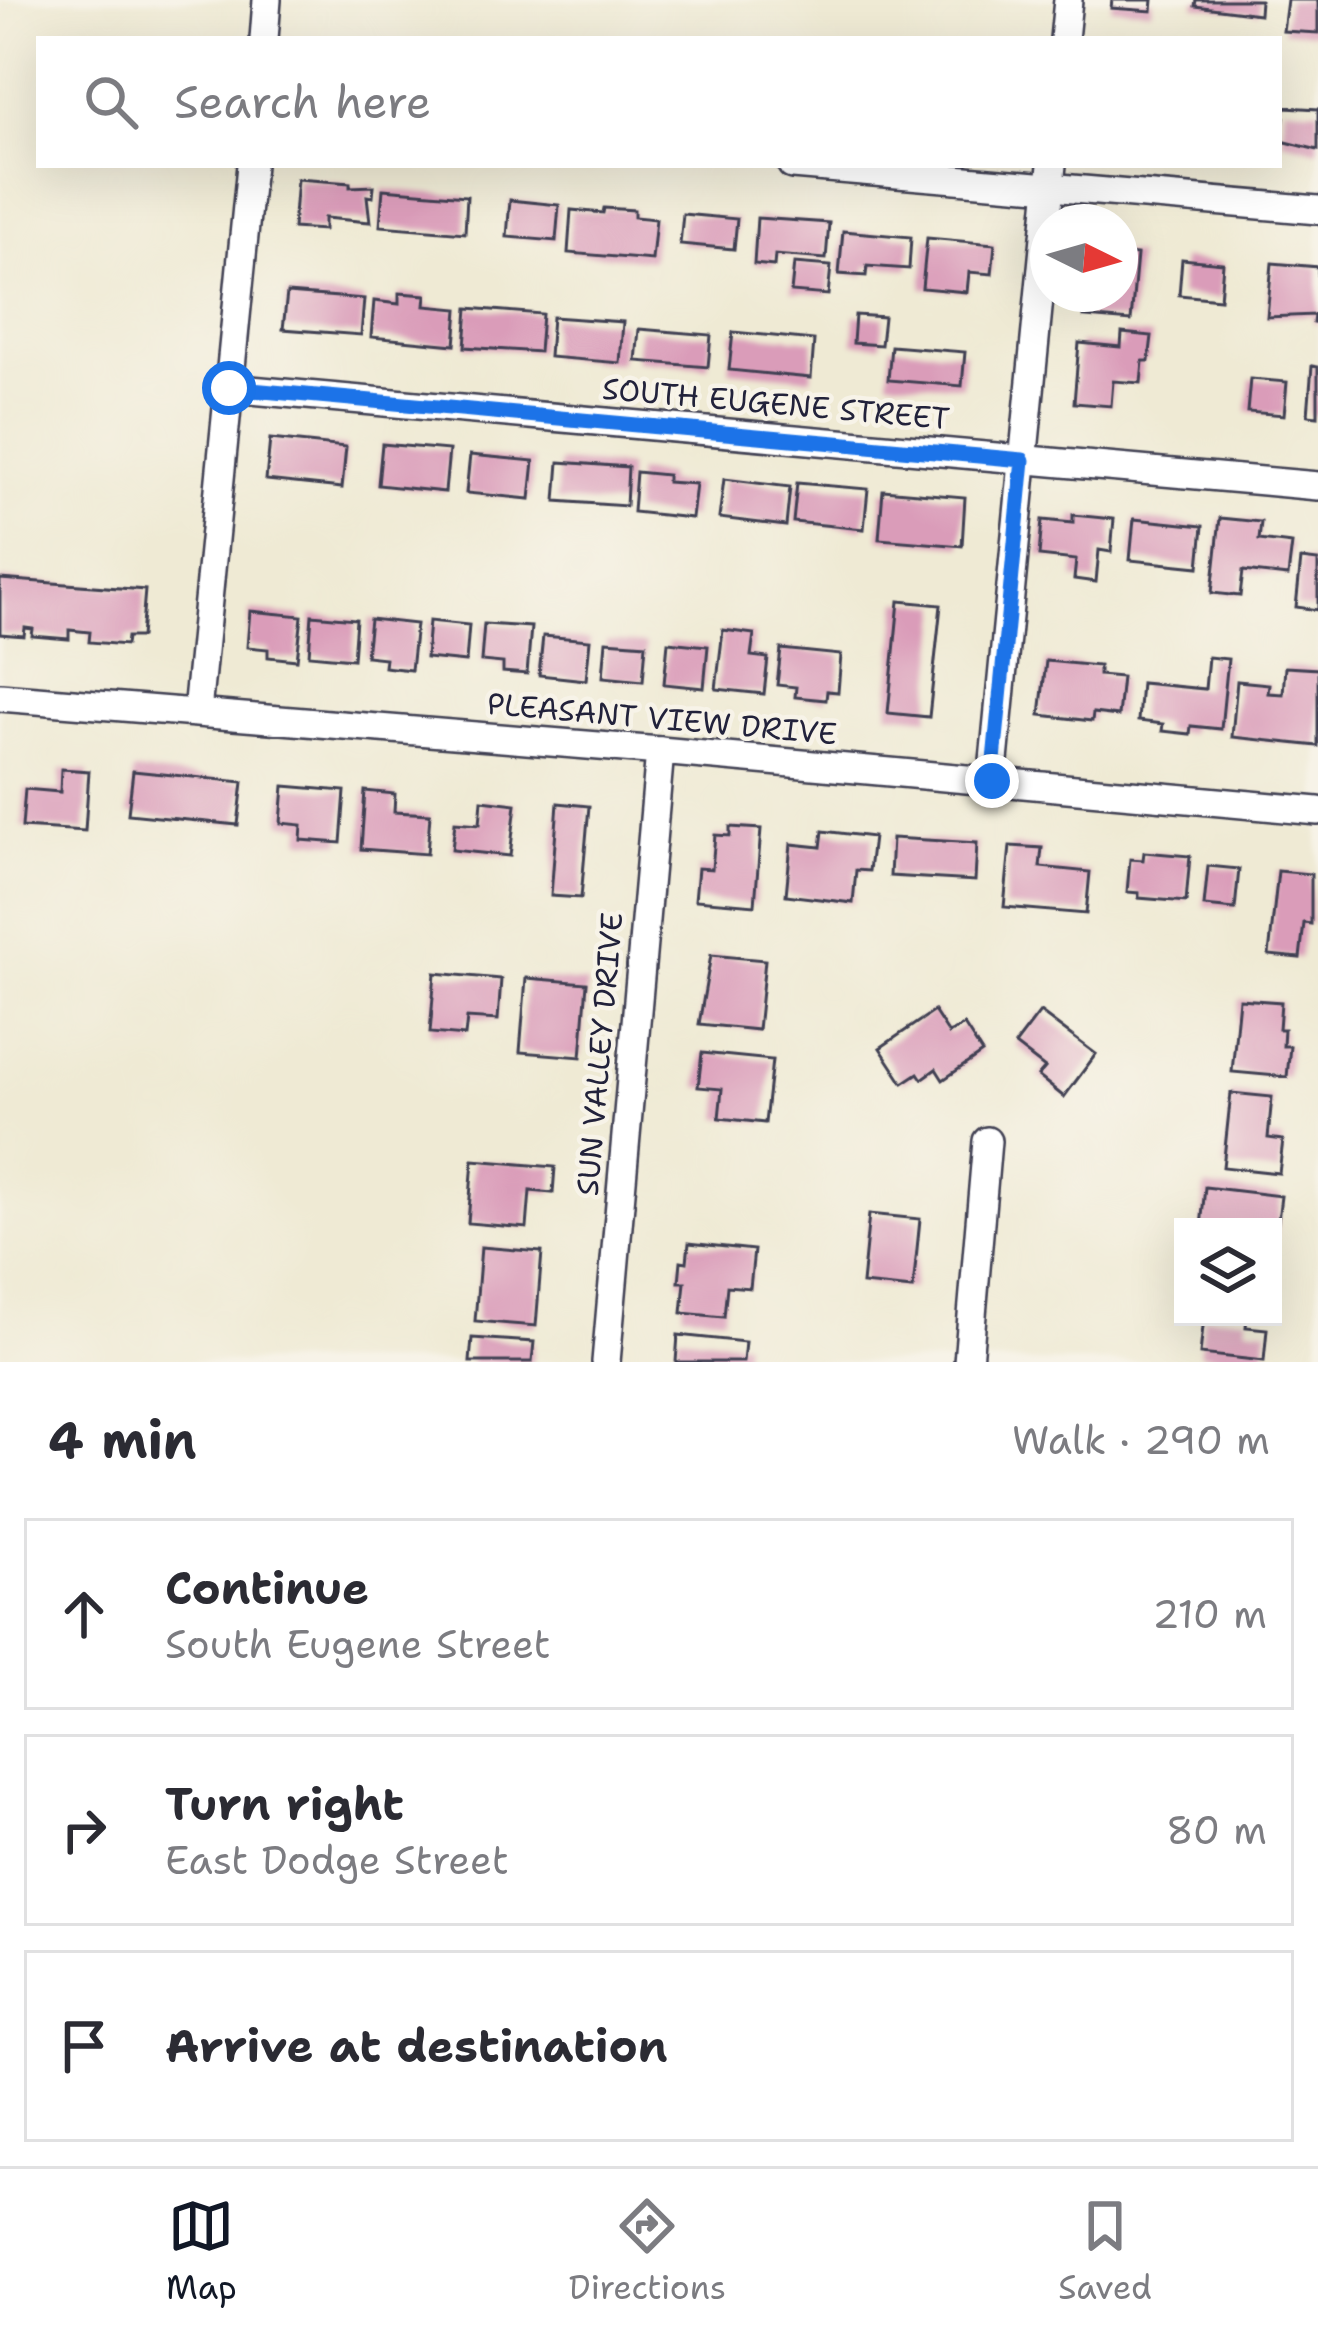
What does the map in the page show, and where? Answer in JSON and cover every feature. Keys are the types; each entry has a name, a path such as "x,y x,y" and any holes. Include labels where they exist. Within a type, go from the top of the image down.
{"street":[{"path":"263,36 267,0"},
{"path":"1064,36 1068,0"},
{"path":"197,712 251,168"},
{"path":"863,168 1051,176 1318,210"},
{"path":"992,781 1051,176"},
{"name":"SOUTH EUGENE STREET","path":"229,388 1318,487"},
{"name":"PLEASANT VIEW DRIVE","path":"0,697 1318,811"},
{"name":"SUN VALLEY DRIVE","path":"607,1362 660,751"},
{"path":"968,1362 987,1141"}],"building":[{"path":"1112,0 1153,0 1152,11 1111,8"},
{"path":"1196,0 1260,0 1259,14 1195,6"},
{"path":"1287,0 1318,0 1318,33 1283,31"},
{"path":"1285,107 1318,109 1318,150 1282,141"},
{"path":"297,179 374,186 373,197 367,196 370,222 324,218 324,230 293,228"},
{"path":"383,189 467,196 465,233 380,226"},
{"path":"510,200 559,205 556,241 507,237"},
{"path":"604,208 634,210 634,217 656,219 652,260 568,253 571,210 603,213"},
{"path":"683,214 737,219 734,249 680,244"},
{"path":"757,218 829,223 826,259 775,255 774,266 754,264"},
{"path":"843,231 911,237 909,269 867,266 866,276 839,274"},
{"path":"927,238 995,244 992,274 969,272 967,292 922,288"},
{"path":"1182,259 1223,263 1220,299 1179,295"},
{"path":"794,263 831,266 828,295 791,292"},
{"path":"1272,263 1318,267 1318,324 1313,323 1314,315 1267,317"},
{"path":"287,293 364,299 361,335 283,329"},
{"path":"399,293 426,295 425,306 458,309 455,345 371,337 374,301 399,304"},
{"path":"468,308 542,314 539,352 465,347"},
{"path":"1084,312 1132,312 1131,321 1084,317"},
{"path":"855,315 884,317 881,345 853,343"},
{"path":"552,317 623,322 620,363 549,357"},
{"path":"639,329 711,335 708,367 636,361"},
{"path":"733,332 814,340 811,378 729,370"},
{"path":"1122,333 1152,336 1141,383 1113,381 1111,406 1074,403 1079,343 1121,347"},
{"path":"891,346 965,352 962,386 888,380"},
{"path":"1312,366 1318,367 1318,416 1308,415"},
{"path":"1250,379 1287,382 1284,415 1247,412"},
{"path":"270,439 346,447 342,488 266,480"},
{"path":"382,444 449,450 445,492 378,485"},
{"path":"470,455 534,461 530,499 466,493"},
{"path":"559,462 628,467 626,506 556,501"},
{"path":"636,472 667,475 667,482 696,484 692,518 633,512"},
{"path":"724,479 790,487 786,526 719,518"},
{"path":"797,483 868,489 864,529 793,522"},
{"path":"883,490 965,497 962,546 879,539"},
{"path":"1073,515 1114,519 1111,552 1099,550 1096,582 1074,579 1076,560 1039,556 1042,520 1073,523"},
{"path":"1220,518 1261,522 1259,540 1292,544 1288,576 1243,571 1240,596 1212,593"},
{"path":"1134,519 1203,526 1199,567 1130,560"},
{"path":"1301,559 1318,561 1318,610 1296,607"},
{"path":"0,579 145,590 141,637 127,637 126,645 89,642 90,632 69,630 69,639 32,636 33,629 25,628 24,636 0,634"},
{"path":"899,601 941,605 929,717 888,713"},
{"path":"250,611 302,616 297,660 268,657 268,649 247,647"},
{"path":"312,615 356,619 353,659 309,655"},
{"path":"370,619 416,624 411,670 384,667 385,658 366,656"},
{"path":"429,621 469,625 466,662 426,658"},
{"path":"484,624 531,627 527,674 503,672 503,663 481,661"},
{"path":"723,630 754,634 751,656 768,658 764,694 716,689"},
{"path":"543,636 590,640 586,680 539,675"},
{"path":"606,641 646,644 643,681 603,677"},
{"path":"668,642 708,646 704,688 664,684"},
{"path":"781,649 841,655 838,692 827,691 826,700 795,697 796,687 777,685"},
{"path":"1208,657 1228,659 1221,729 1191,726 1190,734 1162,731 1163,724 1138,721 1141,683 1205,689"},
{"path":"1046,661 1099,666 1099,675 1122,677 1118,716 1093,713 1092,721 1040,715"},
{"path":"1285,667 1318,669 1318,746 1232,737 1237,681 1269,684 1268,693 1283,694"},
{"path":"61,769 89,771 85,831 22,827 25,789 60,792"},
{"path":"133,771 243,782 238,825 128,814"},
{"path":"284,786 345,791 341,843 301,840 302,825 281,823"},
{"path":"365,791 395,794 394,812 430,814 427,854 361,849"},
{"path":"482,800 516,804 510,856 452,850 455,822 480,824"},
{"path":"558,803 589,806 581,898 551,896"},
{"path":"730,827 761,829 755,905 695,900 698,868 712,869 715,835 730,836"},
{"path":"823,831 873,837 869,871 856,870 853,903 786,895 791,844 821,847"},
{"path":"892,838 977,843 975,881 890,876"},
{"path":"1010,846 1042,848 1040,867 1090,872 1086,914 1004,907"},
{"path":"1144,852 1190,856 1186,902 1139,898 1139,893 1127,892 1130,859 1143,860"},
{"path":"1208,866 1239,869 1235,909 1204,906"},
{"path":"1278,871 1311,874 1311,924 1304,923 1300,958 1269,955"},
{"path":"711,955 765,960 758,1030 699,1024"},
{"path":"435,973 501,979 498,1020 467,1018 465,1036 430,1033"},
{"path":"526,978 587,983 581,1057 520,1052"},
{"path":"1239,999 1281,1002 1279,1029 1284,1029 1283,1046 1290,1046 1287,1077 1232,1072"},
{"path":"934,1011 949,1034 964,1025 982,1053 943,1080 936,1069 922,1079 918,1073 903,1083 880,1048"},
{"path":"1040,1012 1096,1054 1064,1097 1038,1076 1045,1068 1015,1045"},
{"path":"702,1053 772,1060 765,1123 719,1118 722,1089 698,1087"},
{"path":"1231,1093 1272,1097 1268,1138 1283,1140 1279,1173 1223,1167"},
{"path":"473,1160 555,1167 553,1193 530,1191 527,1228 468,1223"},
{"path":"1205,1187 1281,1196 1278,1218 1202,1218"},
{"path":"869,1214 920,1219 913,1289 862,1284"},
{"path":"689,1243 754,1250 750,1288 727,1286 724,1317 682,1313 681,1261 687,1262"},
{"path":"481,1247 542,1252 536,1326 475,1321"},
{"path":"1203,1326 1267,1329 1264,1361 1200,1354"},
{"path":"678,1335 745,1342 743,1362 676,1362"},
{"path":"472,1338 534,1342 532,1362 470,1362"}],"route":[{"path":"229,388 1023,460 992,781"}]}
